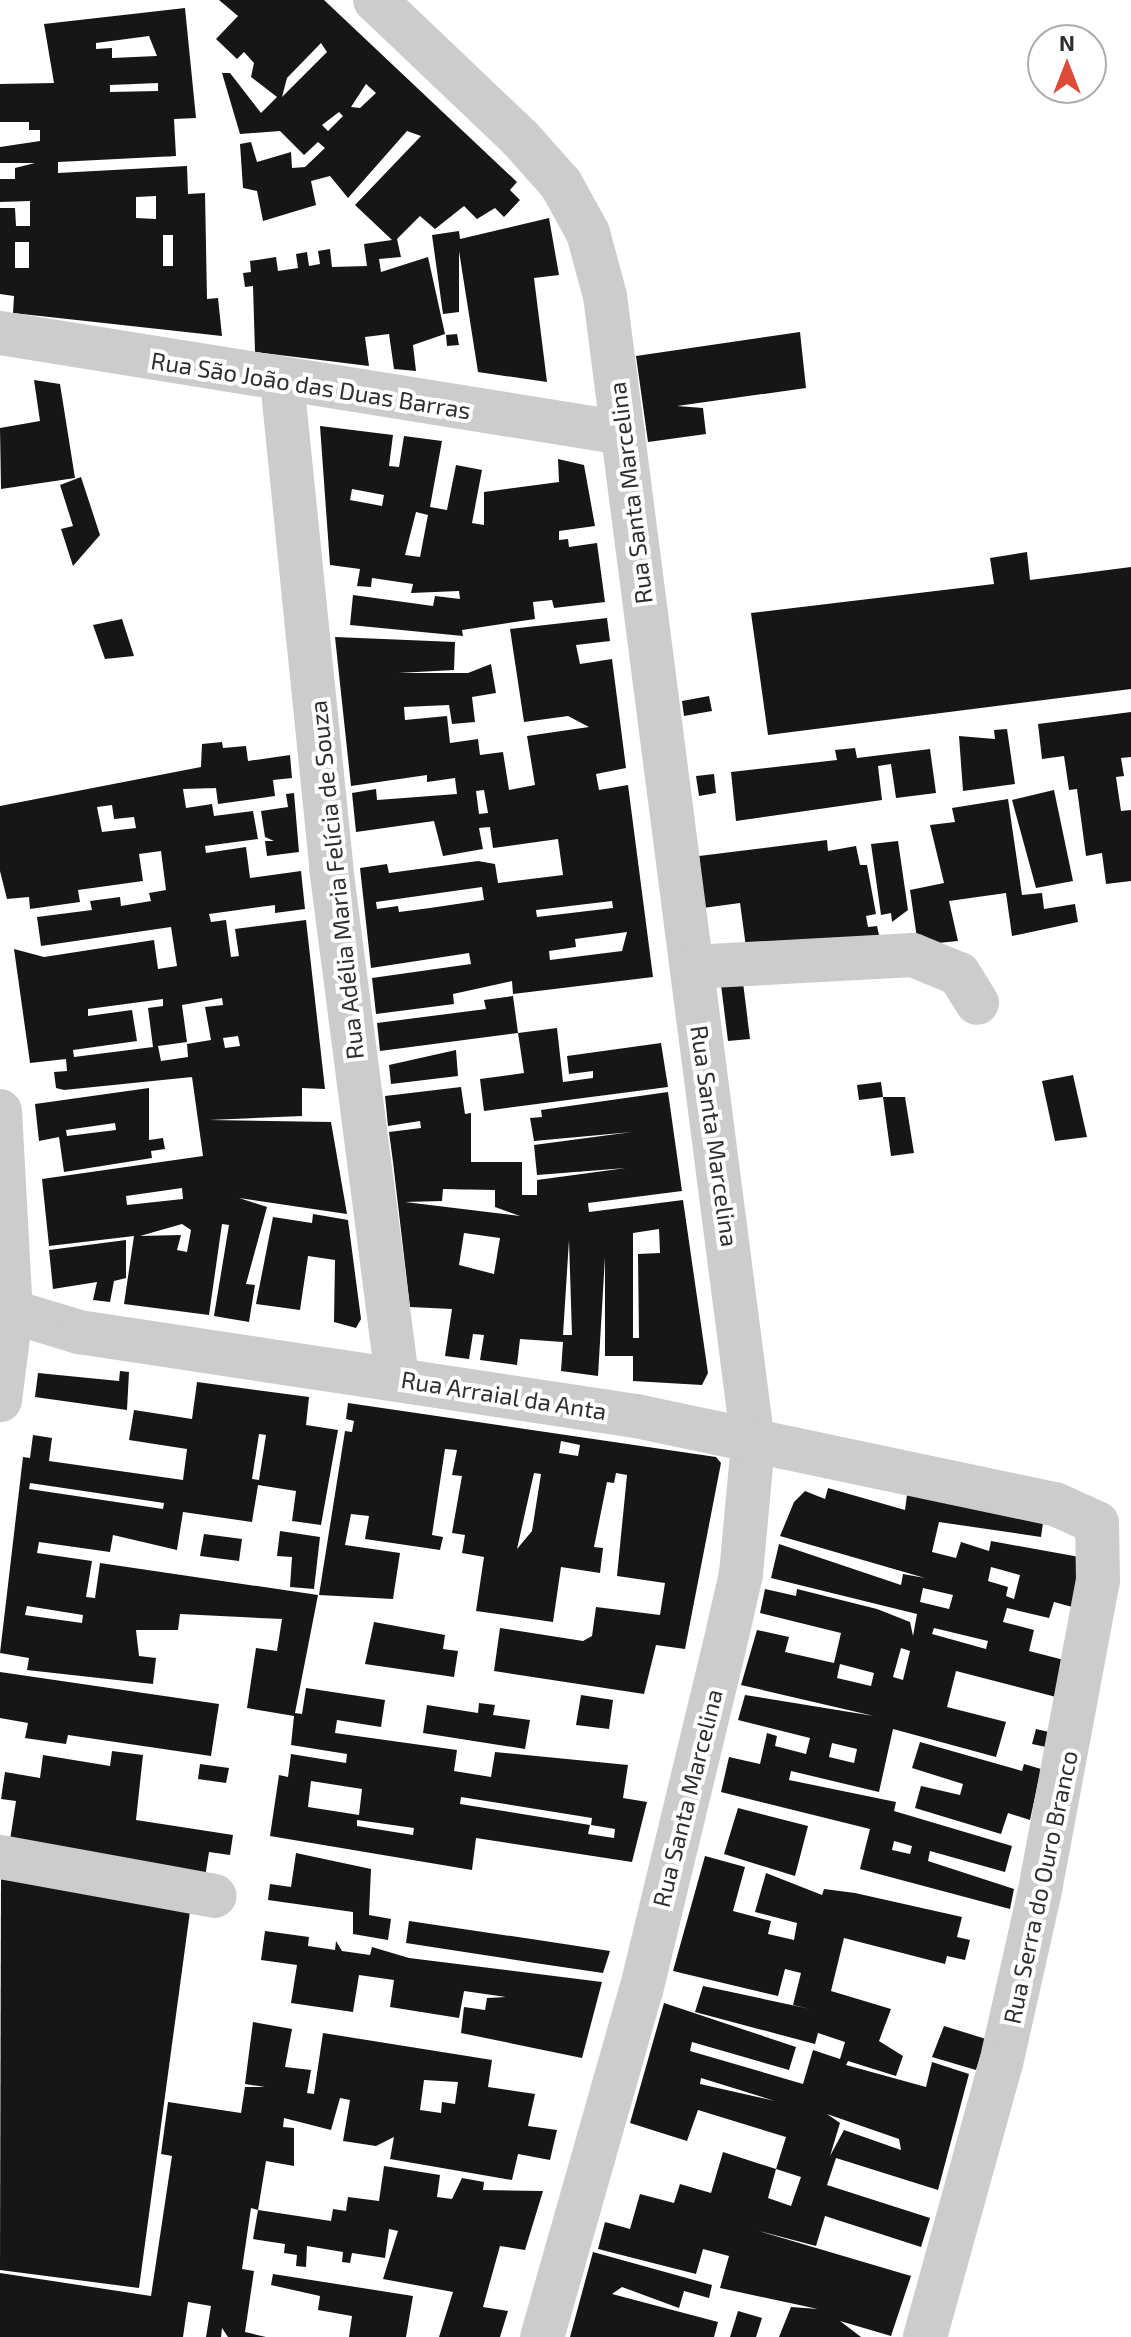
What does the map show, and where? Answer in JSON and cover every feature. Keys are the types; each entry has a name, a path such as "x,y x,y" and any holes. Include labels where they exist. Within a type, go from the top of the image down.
{"street":[{"name":"Rua Santa Marcelina","path":"375,0 520,138 568,196 588,233 605,296 753,1444 741,1574 724,1648 641,1990 542,2337"},
{"name":"Rua São João das Duas Barras","path":"0,333 282,381 623,433"},
{"name":"Rua Adélia Maria Felícia de Souza","path":"282,381 331,867 397,1378"},
{"path":"692,967 913,955 959,974 977,1003"},
{"path":"0,1111 6,1311 0,1400"},
{"name":"Rua Arraial da Anta","path":"6,1311 79,1332 636,1416 753,1444 1007,1495"},
{"name":"Rua Serra do Ouro Branco","path":"925,2337 1008,2034 1098,1580 1097,1523 1081,1511 1007,1495"},
{"path":"0,1857 214,1896"}],"building":[{"path":"219,0 324,0 517,182 510,190 520,200 504,217 495,208 477,219 464,206 435,229 420,216 397,239 401,257 379,259 381,272 428,257 445,334 413,345 416,371 394,369 389,334 365,337 369,366 255,352 253,286 245,287 243,273 251,272 250,261 276,257 278,271 298,268 296,254 307,252 309,266 320,264 318,251 330,249 332,267 367,266 364,244 392,240 355,205 421,136 407,131 348,198 330,176 311,181 316,205 263,221 257,191 243,188 240,144 251,142 257,162 291,152 292,168 305,167 325,148 318,142 304,155 280,131 240,134 222,73 230,73 261,113 277,97 251,77 254,63 244,52 237,59 216,39 238,16","holes":["321,43 327,52 282,97 287,78","366,84 376,93 360,108 351,107","339,112 343,116 328,131 322,125"]},
{"path":"185,8 196,118 174,119 176,156 58,162 58,173 187,166 188,194 205,193 207,299 218,298 222,336 13,313 14,296 0,294 0,208 15,208 16,226 30,226 30,201 0,202 0,179 15,179 15,168 35,163 0,163 0,147 40,141 40,130 29,130 29,122 0,122 0,84 54,83 44,24","holes":["149,36 157,56 112,58 112,48 96,49 96,43","158,83 158,91 110,92 110,85","156,196 156,219 136,218 136,197","163,235 173,235 173,266 163,266","15,242 29,242 29,268 15,268"]},
{"path":"549,218 559,275 534,278 547,382 478,372 459,251 459,312 443,314 432,235 459,231 460,239"},
{"path":"800,332 806,388 677,406 703,408 706,434 648,442 636,356"},
{"path":"457,334 459,345 447,346 446,335"},
{"path":"34,380 60,384 75,478 1,489 0,428 40,421"},
{"path":"320,426 393,435 389,466 399,467 404,436 442,441 430,507 447,510 456,465 482,470 472,523 484,525 484,492 559,482 558,459 584,465 595,526 559,531 559,540 568,539 569,547 597,543 605,602 554,608 552,600 533,602 535,619 462,630 463,636 350,625 353,595 433,606 435,596 460,599 459,591 411,593 413,584 372,578 371,587 357,586 360,569 330,565","holes":["352,489 384,495 382,506 350,500","416,512 428,515 420,557 405,555"]},
{"path":"81,477 100,535 73,566 61,529 73,526 60,485"},
{"path":"1027,552 1030,580 1131,567 1131,689 768,735 751,613 994,584 990,558"},
{"path":"607,618 610,641 576,645 580,664 612,659 626,768 596,774 599,790 628,785 653,977 513,994 512,981 453,994 454,1004 376,1014 372,978 471,964 469,953 371,968 360,868 387,864 389,873 478,861 495,864 498,883 563,875 558,839 493,848 490,827 479,828 483,849 443,856 434,821 356,832 352,793 376,789 377,800 457,794 455,778 427,782 427,775 351,786 335,637 455,642 454,670 398,673 468,673 491,664 496,693 472,697 475,722 452,724 449,705 404,707 405,720 447,716 450,743 478,739 480,755 503,752 509,790 535,785 527,736 589,727 568,716 524,722 510,629","holes":["484,790 488,813 479,814 476,791","482,887 484,900 399,912 398,906 377,909 376,902","612,901 613,908 537,917 536,910","627,932 622,951 550,960 549,951 576,947 575,939"]},
{"path":"122,619 134,656 105,659 93,625"},
{"path":"709,696 712,711 684,716 682,701"},
{"path":"1131,712 1131,757 1121,758 1124,776 1116,777 1121,811 1131,810 1131,881 1106,884 1102,853 1086,856 1077,789 1069,790 1064,756 1042,759 1038,724"},
{"path":"1007,729 1015,784 963,791 959,736 995,739 994,730"},
{"path":"222,742 223,748 246,746 248,761 290,755 292,778 273,780 275,796 218,804 216,788 183,789 186,808 212,804 214,816 253,811 258,839 205,846 206,853 246,847 250,878 301,871 305,909 275,913 275,905 209,914 211,922 226,920 231,957 239,956 235,929 306,920 325,1089 302,1088 302,1116 209,1120 331,1122 347,1214 239,1198 267,1207 246,1284 255,1285 249,1322 214,1316 229,1225 222,1224 209,1315 124,1304 134,1236 49,1246 42,1179 203,1156 192,1077 64,1090 56,1088 54,1072 67,1071 66,1059 30,1063 14,949 44,957 154,940 158,969 177,966 171,927 41,946 37,917 92,910 90,901 120,897 121,906 151,901 149,893 166,890 161,851 139,854 143,881 78,890 80,902 30,909 29,897 7,899 0,871 0,806 201,767 202,744","holes":["112,805 114,819 134,817 136,828 102,832 97,807","222,998 223,1005 205,1007 211,1040 187,1044 188,1057 161,1061 158,1046 187,1042 182,1005","163,999 163,1006 148,1008 153,1047 74,1057 73,1050 137,1041 132,1010 88,1016 88,1009","238,1036 240,1046 225,1048 223,1038","182,1188 183,1199 127,1205 126,1196","182,1224 191,1230 187,1252 177,1250 181,1235 140,1236"]},
{"path":"855,748 857,758 930,749 936,793 896,798 891,764 878,766 882,800 736,821 731,772 837,760 835,750"},
{"path":"714,774 716,793 699,796 696,776"},
{"path":"1054,790 1073,881 1036,888 1012,800"},
{"path":"294,793 299,852 267,856 265,841 274,841 265,837 261,811 288,807 286,794"},
{"path":"1008,799 1022,895 1042,893 1044,909 1075,904 1078,922 1012,936 1006,893 949,901 958,941 918,945 910,890 944,883 930,825 955,822 952,808"},
{"path":"827,840 828,851 856,846 860,865 867,865 876,914 866,916 868,927 877,926 882,949 748,962 740,903 703,908 699,856"},
{"path":"898,841 908,910 892,922 891,913 881,915 871,844"},
{"path":"741,966 750,1039 728,1041 719,969"},
{"path":"513,996 518,1033 380,1051 377,1023 486,1009 484,1000"},
{"path":"557,1028 563,1082 593,1078 593,1071 569,1074 567,1056 661,1043 668,1087 484,1111 480,1079 524,1073 518,1033"},
{"path":"456,1050 458,1076 391,1084 389,1065"},
{"path":"1073,1075 1087,1137 1055,1141 1042,1081"},
{"path":"881,1082 883,1097 859,1100 857,1085"},
{"path":"461,1087 465,1114 471,1113 471,1162 522,1162 522,1195 537,1195 537,1180 626,1168 537,1175 534,1145 632,1132 534,1141 530,1118 542,1117 541,1110 668,1092 682,1191 588,1203 589,1212 683,1200 708,1373 702,1385 633,1381 633,1356 605,1356 605,1257 598,1376 561,1371 563,1342 520,1339 517,1365 480,1360 484,1335 473,1334 469,1359 445,1356 452,1309 410,1307 389,1132 421,1128 420,1121 388,1126 385,1096","holes":["443,1189 495,1190 495,1207 520,1216 405,1202 442,1201","659,1229 660,1253 638,1254 639,1338 633,1338 633,1233","464,1233 500,1238 494,1274 459,1265","569,1240 572,1335 563,1335"]},
{"path":"149,1088 149,1140 163,1138 165,1149 151,1151 152,1158 64,1172 59,1137 39,1141 35,1104","holes":["115,1123 116,1130 67,1136 66,1130"]},
{"path":"883,1097 905,1097 914,1153 891,1156"},
{"path":"313,1214 348,1220 361,1319 356,1328 334,1322 335,1260 308,1256 300,1310 256,1304 273,1217 312,1223"},
{"path":"126,1240 126,1278 114,1281 110,1302 93,1300 97,1282 53,1289 49,1250"},
{"path":"120,1371 129,1372 127,1410 35,1397 38,1373 119,1381"},
{"path":"197,1382 309,1397 306,1425 338,1430 321,1525 292,1521 296,1491 258,1485 252,1522 183,1512 177,1550 113,1535 110,1552 39,1542 37,1553 92,1561 86,1597 95,1598 100,1563 318,1595 295,1713 302,1714 306,1688 385,1700 381,1727 337,1720 335,1733 457,1750 454,1771 491,1777 495,1752 628,1765 623,1798 647,1802 632,1862 476,1838 472,1870 270,1836 279,1775 288,1777 291,1754 346,1763 347,1754 291,1745 294,1716 247,1708 256,1648 277,1651 282,1619 180,1614 178,1630 136,1630 139,1656 156,1658 153,1684 27,1670 29,1658 0,1653 23,1457 30,1458 33,1435 52,1438 49,1461 183,1480 187,1449 129,1440 134,1410 192,1419","holes":["259,1434 266,1435 259,1480 252,1479","30,1483 164,1503 163,1509 29,1489","27,1606 83,1615 82,1623 25,1615","311,1781 362,1789 359,1815 308,1807","461,1797 592,1818 591,1825 615,1829 614,1838 588,1834 590,1825 460,1804","357,1820 414,1828 413,1835 357,1826"]},
{"path":"348,1403 716,1457 721,1463 685,1649 656,1645 644,1694 494,1671 500,1628 583,1641 592,1636 596,1607 660,1615 665,1583 617,1576 627,1475 616,1473 614,1483 607,1482 594,1547 603,1548 600,1573 561,1567 553,1622 476,1611 484,1557 462,1553 465,1535 452,1533 462,1476 452,1475 457,1450 445,1449 432,1535 443,1537 440,1550 365,1539 369,1516 351,1514 345,1545 400,1553 393,1599 319,1595 345,1431 352,1432 354,1421 346,1419","holes":["561,1441 580,1445 578,1456 559,1453","534,1473 541,1474 532,1531 517,1549"]},
{"path":"828,1488 905,1510 907,1495 1044,1516 1041,1537 939,1522 932,1552 956,1558 961,1542 989,1551 991,1541 1085,1558 1076,1608 1054,1602 1049,1618 1007,1608 1003,1622 1034,1630 1029,1651 1064,1660 1056,1697 956,1671 947,1707 1006,1722 996,1757 893,1729 879,1792 791,1771 789,1780 896,1802 894,1811 1012,1846 1005,1872 930,1851 928,1861 1014,1889 1010,1909 860,1869 870,1829 721,1792 729,1757 760,1764 767,1733 777,1736 775,1746 806,1754 810,1738 738,1720 745,1695 874,1716 741,1685 757,1630 789,1637 785,1652 834,1663 841,1633 760,1613 765,1589 796,1596 797,1589 877,1609 910,1622 913,1636 917,1614 771,1578 779,1544 901,1585 903,1574 925,1578 780,1536 794,1502 805,1491 825,1499","holes":["991,1567 1020,1575 1014,1599 1006,1596 1008,1587 988,1581","923,1588 953,1595 949,1609 920,1602","934,1628 988,1641 986,1649 932,1634","901,1648 910,1651 903,1680 893,1677","840,1664 874,1673 871,1686 837,1678","832,1743 857,1749 854,1763 829,1757","894,1841 912,1846 910,1854 892,1850"]},
{"path":"280,1531 320,1537 314,1589 290,1587 292,1557 277,1556"},
{"path":"204,1534 242,1539 239,1561 200,1556"},
{"path":"374,1622 445,1635 443,1649 458,1651 454,1677 365,1664"},
{"path":"0,1672 219,1704 211,1756 68,1735 66,1744 25,1738 28,1723 0,1718"},
{"path":"581,1695 613,1700 609,1729 576,1725"},
{"path":"479,1703 495,1705 493,1715 530,1720 525,1749 423,1733 427,1705 478,1713"},
{"path":"1036,1729 1049,1732 1046,1747 1032,1744"},
{"path":"920,1742 1022,1771 1024,1764 1041,1769 1030,1820 1008,1813 1001,1834 915,1808 921,1786 960,1795 963,1784 912,1768"},
{"path":"112,1751 143,1755 136,1820 233,1835 230,1855 209,1852 204,1884 8,1853 16,1801 1,1799 5,1772 40,1778 43,1755 110,1766"},
{"path":"200,1764 229,1768 226,1783 198,1779"},
{"path":"738,1808 808,1826 795,1876 724,1854"},
{"path":"296,1853 371,1869 369,1915 391,1919 388,1940 353,1934 353,1912 268,1900 270,1884 291,1887"},
{"path":"705,1856 745,1867 733,1911 771,1921 768,1934 794,1940 797,1923 755,1912 766,1873 822,1895 824,1889 855,1893 962,1917 957,1937 970,1940 965,1960 947,1956 945,1964 844,1938 831,1991 891,2009 879,2041 903,2056 896,2076 848,2061 846,2065 926,2087 932,2062 969,2074 938,2190 836,2158 827,2185 930,2218 921,2247 825,2216 816,2246 759,2231 911,2276 891,2336 840,2321 861,2337 779,2337 791,2307 818,2309 720,2288 729,2256 703,2249 696,2274 598,2249 605,2222 630,2229 640,2194 674,2203 680,2184 711,2193 723,2152 776,2169 786,2137 698,2110 687,2141 630,2123 664,2003 796,2047 789,2070 692,2042 690,2051 803,2084 813,2050 840,2059 845,2042 818,2033 815,2044 695,2012 703,1986 810,2009 793,2005 801,1973 785,1969 778,1996 673,1971","holes":["701,2078 775,2101 700,2084","827,2114 899,2139 901,2150 844,2130 830,2156 840,2123","776,2169 801,2177 791,2206 768,2198"]},
{"path":"1,1879 191,1904 139,2288 0,2270"},
{"path":"409,1921 610,1951 603,1973 535,1963 406,1943"},
{"path":"265,1931 309,1937 308,1946 335,1950 336,1941 342,1951 370,1955 372,1947 409,1958 602,1982 582,2058 461,2033 464,2007 485,2010 487,1998 506,1997 464,1991 459,2018 390,2007 394,1980 359,1975 353,2012 291,2003 297,1965 261,1960"},
{"path":"253,2022 292,2029 285,2067 311,2070 307,2093 314,2094 323,2033 492,2060 488,2087 535,2094 528,2126 557,2130 550,2160 518,2154 512,2180 390,2159 394,2137 376,2146 343,2141 350,2100 340,2098 331,2130 284,2118 283,2127 294,2128 294,2166 266,2161 258,2210 251,2208 242,2269 254,2271 245,2332 266,2337 228,2337 222,2328 221,2337 206,2337 211,2306 188,2302 183,2337 0,2337 0,2273 151,2296 172,2156 161,2154 168,2102 241,2113 245,2087 265,2087 245,2084","holes":["424,2080 458,2082 455,2104 442,2102 441,2113 420,2110"]},
{"path":"944,2026 986,2039 976,2070 932,2057"},
{"path":"384,2166 440,2175 437,2197 452,2199 462,2178 484,2182 483,2190 543,2191 525,2250 500,2246 483,2307 508,2311 500,2337 439,2337 453,2292 383,2279 398,2231 389,2229 385,2258 352,2253 350,2263 342,2262 343,2252 307,2246 306,2267 296,2266 297,2255 284,2253 285,2244 253,2239 258,2210 331,2221 333,2209 346,2211 348,2197 379,2201"},
{"path":"593,2252 712,2285 709,2298 684,2291 679,2308 622,2287 612,2294 718,2322 714,2337 570,2337"},
{"path":"273,2274 413,2296 406,2337 349,2337 352,2316 318,2310 320,2296 271,2285"},
{"path":"738,2311 762,2318 756,2337 730,2337"}]}
